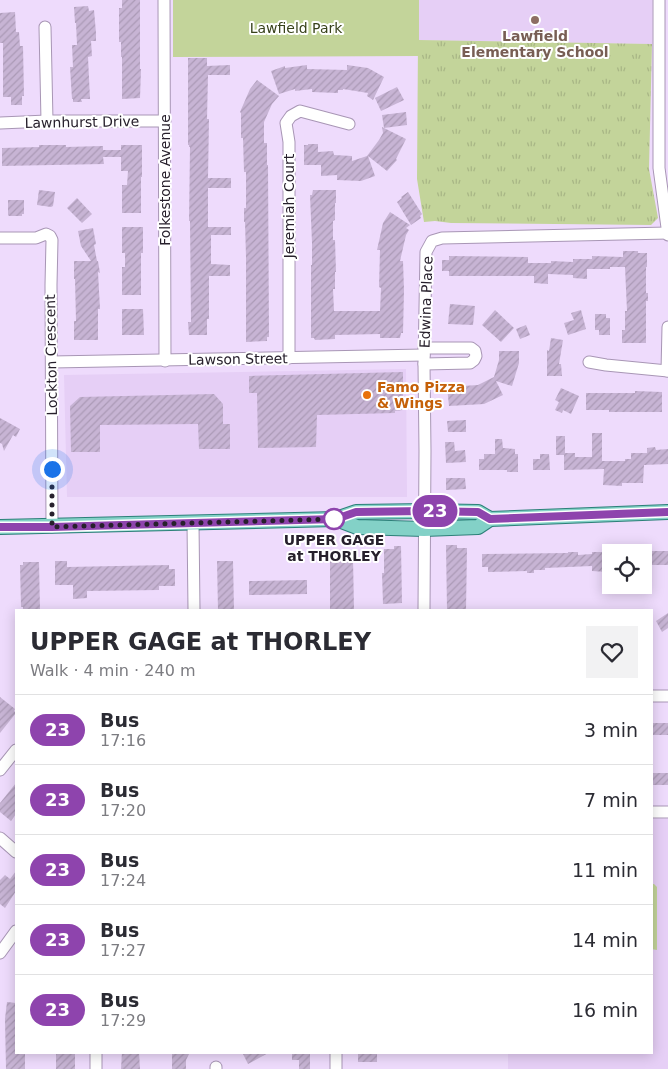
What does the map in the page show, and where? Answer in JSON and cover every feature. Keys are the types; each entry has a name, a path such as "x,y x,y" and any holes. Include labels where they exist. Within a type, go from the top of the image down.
{"main road":[{"path":"0,527 336,519 356,512 478,512 490,519"},
{"path":"336,519 357,527 424,529 478,527 490,519 668,512"}],"street":[{"name":"Folkestone Avenue","path":"164,0 165,361"},
{"path":"662,1 663,118 659,168 668,234"},
{"path":"45,27 47,121"},
{"name":"Jeremiah Court","path":"289,358 289,142 286,123 290,116 300,111 349,124"},
{"name":"Lawnhurst Drive","path":"0,123 165,121"},
{"name":"Lockton Crescent","path":"0,238 36,238 46,234 52,240 52,527"},
{"name":"Edwina Place","path":"424,609 426,252 432,241 442,238 668,234"},
{"path":"588,362 668,371 668,328"},
{"name":"Lawson Street","path":"52,362 424,355"},
{"path":"192,523 194,609"},
{"path":"653,696 668,696"},
{"path":"0,770 15,751"},
{"path":"653,812 668,812"},
{"path":"0,838 15,851"},
{"path":"0,953 15,932"},
{"path":"96,1054 96,1069"},
{"path":"336,1054 336,1069"}],"shaded area":[{"name":"Lawfield Elementary School","path":"419,0 652,0 652,44 418,40"},
{"path":"406,369 407,497 67,497 64,375"},
{"path":"653,819 668,819 668,1069 508,1069 508,1054 653,1054"}],"green space":[{"name":"Lawfield Park","path":"173,0 419,0 419,56 173,57"},
{"path":"418,40 652,44 649,169 658,218 651,225 424,222 417,179"},
{"path":"653,884 657,887 657,950 653,949"}],"building":[{"path":"122,0 140,0 140,98 122,99 119,8 122,8"},
{"path":"88,6 89,11 94,10 96,33 96,41 91,41 92,56 88,57 90,99 81,99 82,102 73,102 70,67 73,67 72,45 77,45 74,7"},
{"path":"15,12 16,32 19,32 20,46 23,46 24,96 22,96 22,105 11,105 11,97 3,97 3,43 0,43 0,13"},
{"path":"188,58 207,58 207,66 230,65 230,75 208,75 208,178 231,178 231,188 208,188 208,227 231,227 231,235 211,235 211,264 230,265 230,276 209,276 207,335 189,335 188,322 191,322"},
{"path":"307,65 307,69 347,70 347,65 368,68 384,77 373,100 367,96 368,93 343,89 338,90 338,93 312,92 312,89 295,91 295,89 279,94 271,71 285,66 285,68"},
{"path":"257,80 279,96 272,104 264,122 264,143 267,143 268,165 269,337 267,337 267,341 246,342 244,208 246,208 246,172 244,172 240,112 250,89"},
{"path":"397,87 404,100 381,111 375,98"},
{"path":"406,112 407,125 384,128 382,115"},
{"path":"382,127 406,139 397,160 387,171 368,156 375,176 361,181 337,180 337,175 321,176 321,165 304,165 304,145 308,144 318,144 318,152 333,151 334,155 352,156 352,161 367,156 383,133"},
{"path":"39,145 66,145 66,147 103,146 103,150 121,150 121,145 142,145 141,213 122,213 122,185 127,185 128,171 121,171 121,157 103,157 104,164 2,166 2,148 39,147"},
{"path":"39,190 55,192 53,206 37,205"},
{"path":"313,190 336,190 335,220 333,221 336,272 335,289 333,289 334,311 380,311 380,250 377,250 383,223 390,212 410,225 406,228 409,230 400,261 403,261 404,290 403,333 401,333 400,338 380,338 380,334 335,335 335,339 315,340 311,338 312,243 310,195 312,195"},
{"path":"408,192 422,214 421,218 411,225 397,202"},
{"path":"77,198 92,214 82,223 67,208"},
{"path":"8,200 24,200 24,214 22,216 8,215"},
{"path":"122,227 143,227 141,295 122,295 122,267 125,267 125,253 122,253"},
{"path":"93,228 96,244 94,245 100,273 98,272 100,309 98,309 98,340 74,340 74,321 76,321 74,261 91,261 81,246 78,231"},
{"path":"623,251 647,253 646,293 648,293 648,301 646,301 646,343 622,343 622,330 625,330 625,311 627,311 625,267 587,269 587,279 573,278 573,275 548,274 548,284 534,283 534,276 449,276 449,271 442,271 442,260 449,260 449,256 528,257 528,263 551,263 551,261 573,262 573,259 592,259 592,256 623,257"},
{"path":"450,304 475,306 473,325 448,324"},
{"path":"122,309 143,309 144,335 122,335"},
{"path":"495,310 514,328 501,342 482,325"},
{"path":"581,310 586,329 568,335 564,323 574,320 571,313"},
{"path":"595,314 606,314 606,318 610,318 610,335 599,335 599,330 595,330"},
{"path":"526,325 530,335 520,339 516,329"},
{"path":"551,338 563,340 559,364 561,364 562,376 547,376 547,350 549,351"},
{"path":"499,351 519,351 519,363 512,386 496,381 503,395 484,404 449,406 447,387 478,385 494,377 499,360"},
{"path":"403,372 403,410 395,411 395,413 317,415 316,447 258,448 257,393 249,393 249,376"},
{"path":"561,388 579,396 571,414 563,410 562,413 555,410 559,402 555,400"},
{"path":"635,391 662,392 662,412 586,410 586,393 635,393"},
{"path":"214,394 223,404 223,424 230,424 230,449 199,449 198,424 100,425 100,452 71,452 70,406 80,397"},
{"path":"0,418 20,429 16,437 13,435 4,451 0,443"},
{"path":"466,420 466,432 448,432 447,421"},
{"path":"592,433 602,433 602,461 625,461 625,459 631,459 631,453 647,453 647,448 655,447 656,450 668,449 668,464 644,465 643,483 622,483 622,486 603,485 604,469 564,470 564,455 556,455 556,436 565,436 565,453 575,453 575,457 592,457"},
{"path":"495,439 502,439 503,448 515,449 515,454 518,454 518,472 479,470 479,459 484,459 484,454 495,454"},
{"path":"445,442 454,442 455,451 465,450 466,462 446,463"},
{"path":"540,454 549,454 550,470 533,470 533,459 540,459"},
{"path":"446,478 465,478 466,489 446,490"},
{"path":"446,545 457,545 457,548 467,548 466,609 447,609"},
{"path":"394,546 401,546 402,603 383,604 382,573 384,573 384,549 394,549"},
{"path":"652,551 668,551 668,565 652,565"},
{"path":"578,552 578,555 602,552 602,572 592,571 592,566 545,568 545,570 534,570 534,573 527,573 527,571 488,572 488,567 482,567 482,554"},
{"path":"353,558 354,609 330,609 330,559"},
{"path":"55,561 67,561 67,567 169,565 169,569 175,569 175,586 159,586 159,590 87,591 87,598 73,599 73,585 55,585"},
{"path":"217,561 233,561 234,609 218,609"},
{"path":"23,562 39,562 40,609 23,609 21,607 20,565 23,565"},
{"path":"307,580 307,594 249,595 249,581"},
{"path":"668,613 668,628 662,632 656,621"},
{"path":"0,697 15,709 15,714 0,733"},
{"path":"653,723 668,723 668,735 653,735"},
{"path":"653,773 668,773 668,785 653,785"},
{"path":"15,784 15,815 11,821 0,812 0,803"},
{"path":"15,872 15,893 5,908 0,904 0,880 5,875 10,879"},
{"path":"7,1002 15,1003 15,1054 25,1054 25,1069 6,1069 5,1019"},
{"path":"56,1054 75,1054 75,1069 56,1069"},
{"path":"122,1054 139,1054 140,1069 121,1069"},
{"path":"172,1054 189,1054 186,1060 186,1069 172,1069"},
{"path":"243,1054 266,1054 248,1064"},
{"path":"292,1054 310,1054 310,1069 299,1069 299,1060 292,1060"},
{"path":"358,1054 377,1054 377,1062 358,1062"}],"bus line":[{"name":"23","path":"0,527 336,519 356,512 478,512 490,519 668,512"}],"place":[{"name":"Lawfield Elementary School","path":"535,20"},
{"name":"Famo Pizza & Wings","path":"367,395"},
{"name":"UPPER GAGE at THORLEY","path":"334,519"}],"route":[{"path":"52,469 52,527 336,519 334,519"}]}
